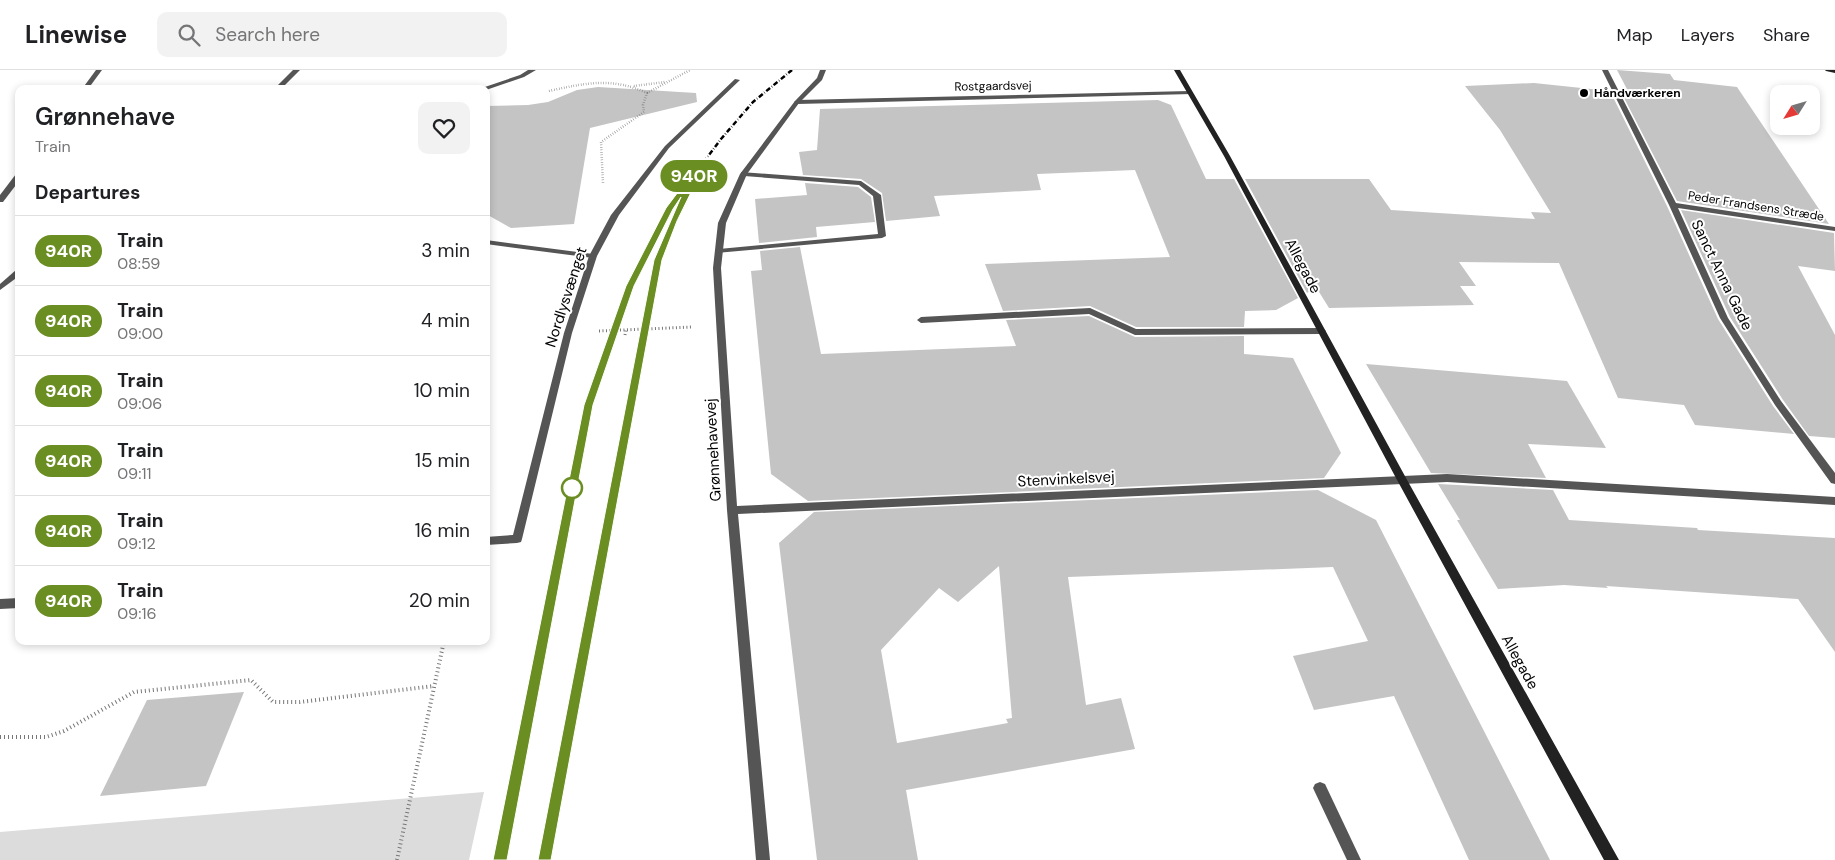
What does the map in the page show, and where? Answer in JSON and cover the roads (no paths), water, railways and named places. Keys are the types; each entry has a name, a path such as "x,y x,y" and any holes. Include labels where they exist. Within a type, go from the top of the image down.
{"main road":[{"name":"Allegade","path":"1176,70 1227,156 1401,478 1612,860"},
{"path":"1828,70 1835,71"}],"street":[{"path":"88,85 99,70"},
{"path":"281,85 298,70"},
{"path":"490,86 522,76 533,70"},
{"name":"Grønnehavevej","path":"763,860 732,510 718,268 719,250 722,223 744,174 797,102 820,79 822,70"},
{"name":"Sanct Anna Gade","path":"1605,70 1673,205 1724,318 1778,403 1835,480"},
{"name":"Nordlysvænget","path":"490,541 517,539 568,333 593,256 615,215 667,147 737,80"},
{"name":"Rostgaardsvej","path":"797,102 1190,93"},
{"path":"719,250 882,236 877,195 861,183 744,174"},
{"path":"0,200 15,181"},
{"name":"Peder Frandsens Stræde","path":"1673,205 1835,230"},
{"path":"490,243 593,256"},
{"path":"0,288 15,275"},
{"path":"921,320 1090,311 1135,332 1322,332"},
{"path":"1401,478 1447,478 1835,501"},
{"name":"Stenvinkelsvej","path":"732,510 1401,478"},
{"path":"0,604 15,603"},
{"path":"1320,788 1354,860"}],"railway":[{"path":"640,266 673,203 721,139 753,102 792,70"},
{"path":"657,267 687,192"},
{"path":"608,524 657,265"},
{"path":"565,524 588,405 614,329 640,266"},
{"path":"500,860 565,522"},
{"path":"545,860 609,522"}],"train":[{"name":"940R","path":"500,860 588,405 630,286 670,208 698,170 658,260 545,860"}],"place":[{"name":"Håndværkeren","path":"1584,93"}]}
